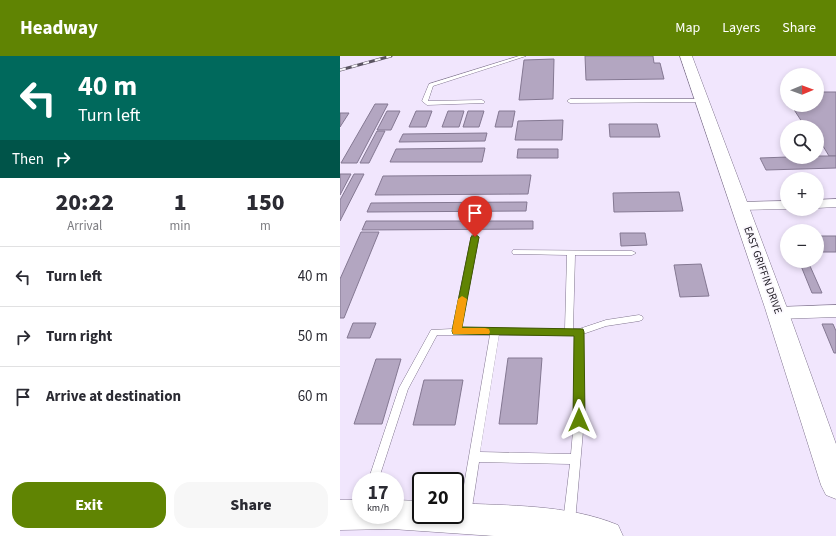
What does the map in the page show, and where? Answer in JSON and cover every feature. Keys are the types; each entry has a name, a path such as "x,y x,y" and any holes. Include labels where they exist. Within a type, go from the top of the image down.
{"main road":[{"name":"EAST GRIFFIN DRIVE","path":"686,56 778,313 836,485"},
{"path":"340,515 352,515"},
{"path":"464,518 553,524 607,536"}],"street":[{"path":"739,206 780,204"},
{"path":"824,204 836,204"},
{"path":"778,313 836,311"}],"lane":[{"path":"482,102 427,103 425,100 431,85 524,56"},
{"path":"570,101 702,101"},
{"path":"456,331 475,237"},
{"path":"516,252 632,253"},
{"path":"569,332 571,253"},
{"path":"376,472 404,388 434,332 579,332 606,323 639,318"},
{"path":"464,518 495,332"},
{"path":"568,527 579,420 579,332"},
{"path":"474,457 575,459"}],"building":[{"path":"585,56 653,56 654,63 660,63 664,79 586,80"},
{"path":"554,59 553,99 519,100 524,60"},
{"path":"824,92 836,92 836,156 829,156 824,148 824,120 801,120 796,112 824,112"},
{"path":"375,104 388,104 357,163 341,163"},
{"path":"387,111 400,111 391,130 377,130"},
{"path":"416,111 432,111 426,127 409,127"},
{"path":"448,111 464,111 459,127 442,127"},
{"path":"468,111 484,111 479,127 463,127"},
{"path":"499,111 515,111 512,127 495,127"},
{"path":"340,113 349,113 340,127"},
{"path":"563,120 562,140 515,140 518,121"},
{"path":"609,124 657,124 660,137 610,137"},
{"path":"377,131 385,131 369,163 360,163"},
{"path":"487,133 485,141 399,142 403,134"},
{"path":"485,148 482,162 390,162 396,149"},
{"path":"518,149 558,149 558,158 517,158"},
{"path":"824,156 836,156 836,168 766,170 760,158 780,157 780,164 824,164"},
{"path":"340,174 351,174 340,195"},
{"path":"354,174 364,174 340,221 340,200"},
{"path":"531,175 528,194 375,195 383,176"},
{"path":"679,192 683,211 614,212 613,193"},
{"path":"527,202 526,211 367,212 371,203"},
{"path":"366,221 533,221 533,229 362,230"},
{"path":"361,232 379,232 344,318 340,318 340,279"},
{"path":"620,233 645,233 647,245 621,246"},
{"path":"824,236 836,236 836,252 824,252"},
{"path":"701,264 709,296 680,297 674,265"},
{"path":"802,268 811,268 822,293 812,293"},
{"path":"353,323 376,323 370,338 347,338"},
{"path":"822,324 833,324 836,331 836,353 834,353"},
{"path":"508,358 542,358 537,424 499,424"},
{"path":"376,359 401,359 382,424 354,424"},
{"path":"424,380 463,380 455,425 413,425"}],"railway":[{"path":"340,70 391,56"}],"slow traffic":[{"path":"462,299 456,331 485,332"}],"route":[{"path":"475,237 456,331 579,332 579,420"}]}
